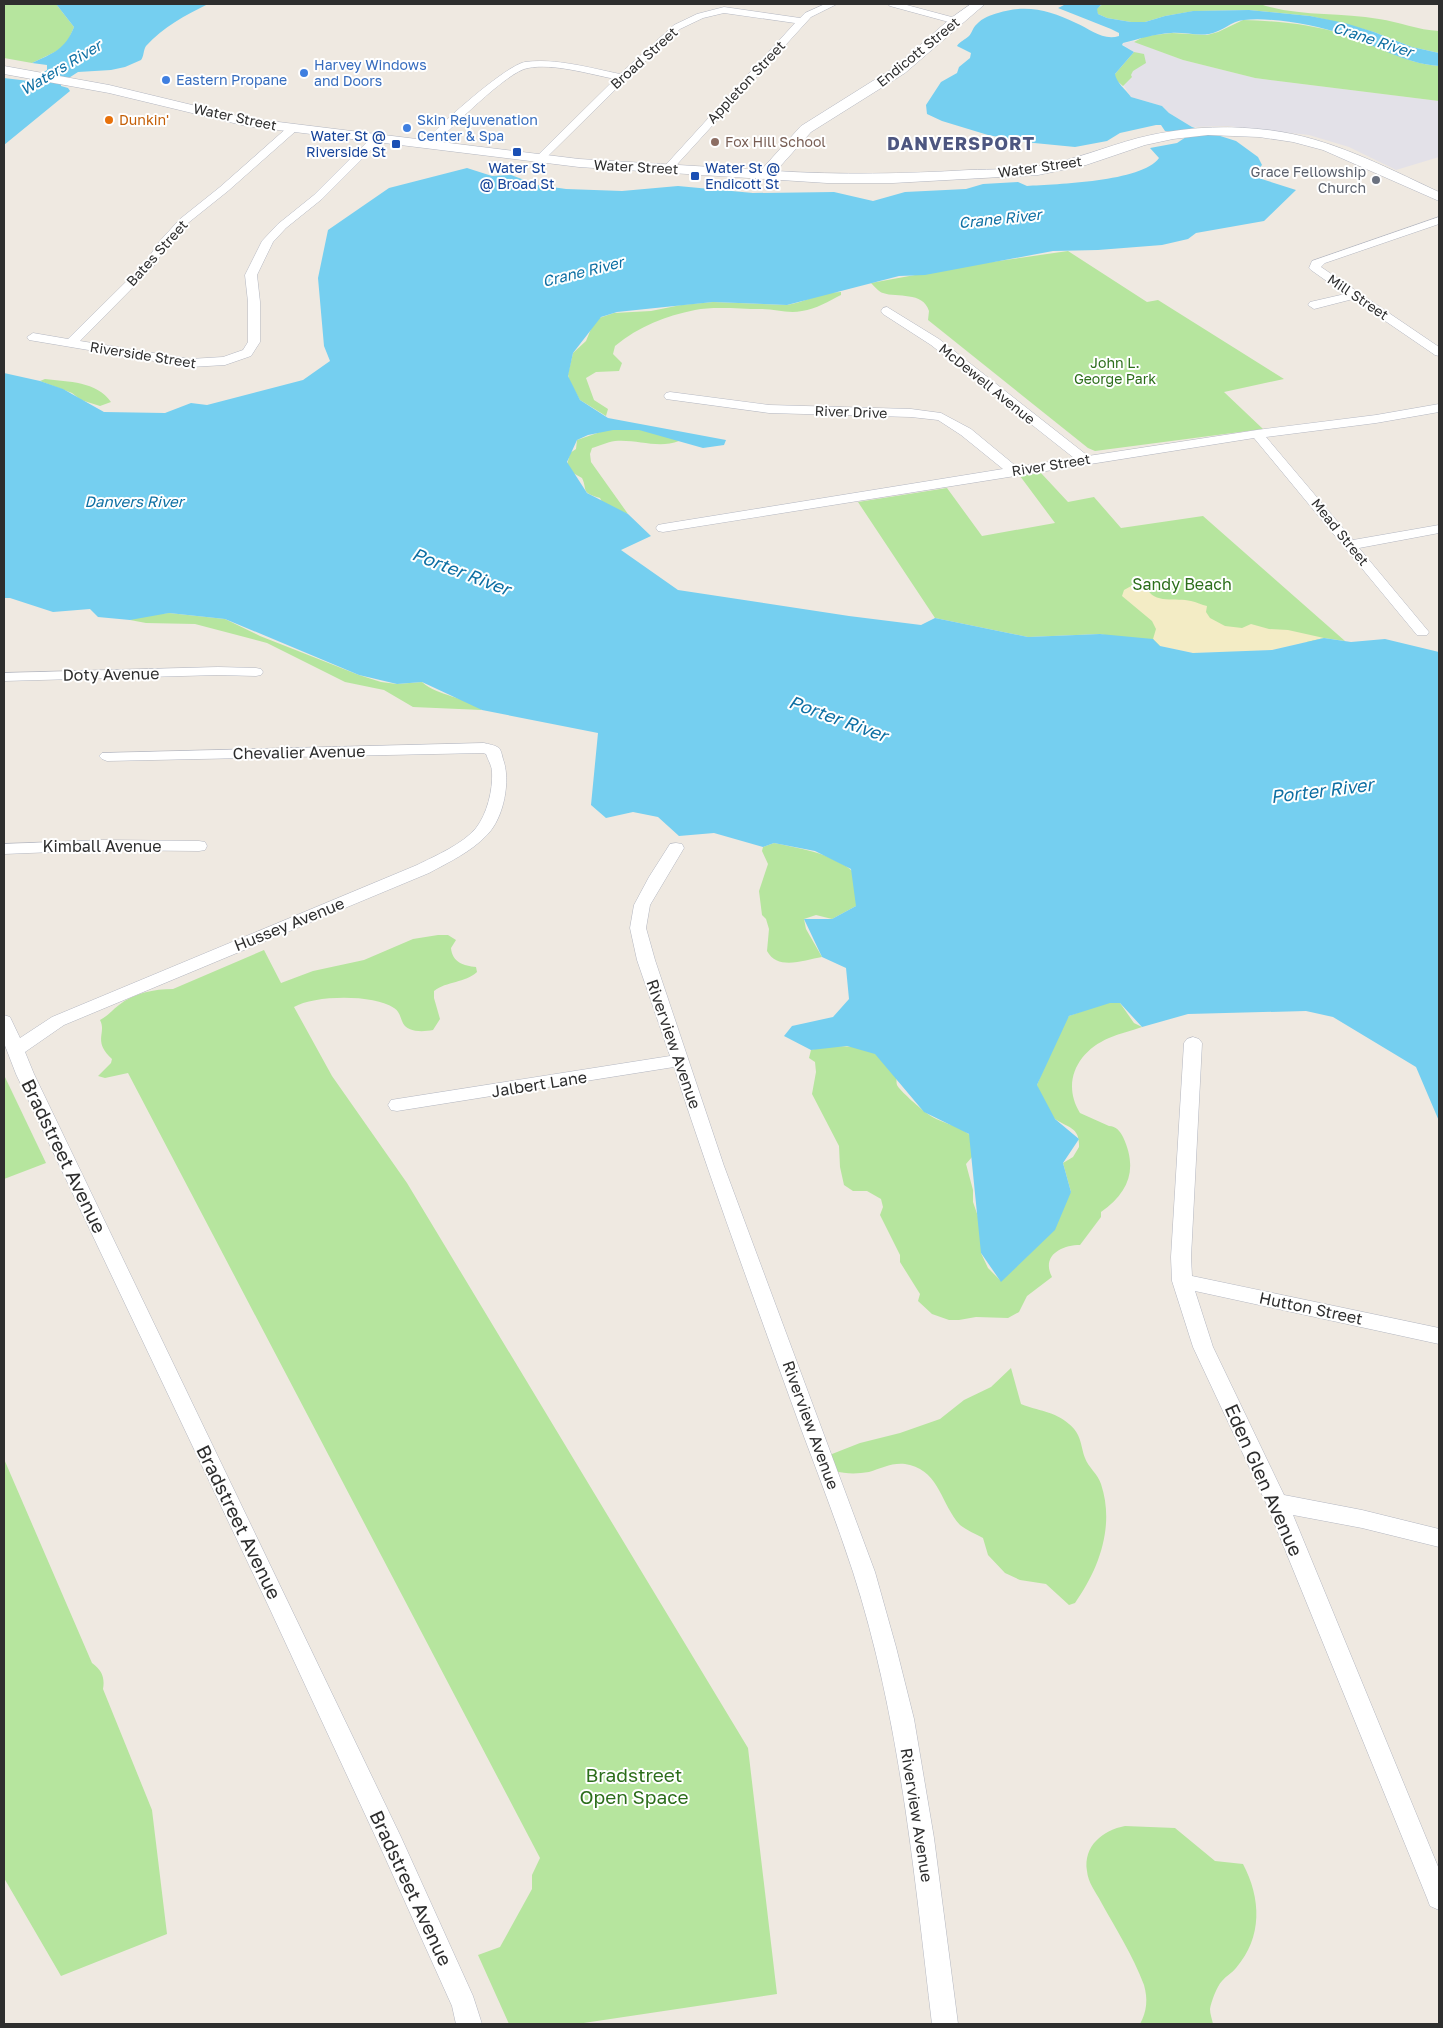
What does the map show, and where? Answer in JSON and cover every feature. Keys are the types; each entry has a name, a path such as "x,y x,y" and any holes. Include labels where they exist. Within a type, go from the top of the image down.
{"main road":[{"name":"Endicott Street","path":"766,174 806,129 900,70 956,21 979,4"},
{"name":"Water Street","path":"4,70 84,84 246,122 579,163 667,169 871,179 1020,172 1074,164 1146,141 1173,135 1218,131 1268,134 1316,143 1439,197"}],"street":[{"name":"Appleton Street","path":"667,169 808,15 832,4"},
{"path":"893,4 956,21"},
{"name":"Broad Street","path":"540,158 672,30 686,22 712,12 734,11 802,21"},
{"path":"427,145 502,78 519,66 545,66 622,77"},
{"name":"Bates Street","path":"70,343 150,265 163,244 184,221 224,189 293,128"},
{"name":"Riverside Street","path":"32,337 190,363 225,361 247,353 254,342 254,302 250,275 268,241 282,226 318,197 376,139"},
{"name":"Mill Street","path":"1439,220 1316,263 1316,269 1439,352"},
{"path":"1314,305 1354,295"},
{"name":"McDewell Avenue","path":"887,311 935,342 1085,460"},
{"name":"River Drive","path":"670,396 769,409 911,414 941,417 966,432 1014,471"},
{"name":"River Street","path":"663,528 1085,460 1257,434 1376,419 1439,408"},
{"name":"Mead Street","path":"1257,434 1422,632"},
{"path":"1350,545 1439,529"},
{"name":"Doty Avenue","path":"4,677 218,671 256,672"},
{"name":"Chevalier Avenue","path":"107,756 484,748 491,750"},
{"name":"Hussey Avenue","path":"15,1050 58,1021 423,869 457,851 482,831 493,810 500,771 491,750"},
{"name":"Kimball Avenue","path":"4,849 103,845 200,846"},
{"name":"Riverview Avenue","path":"676,848 642,905 638,928 646,960 715,1166 864,1572 886,1647 902,1719 922,1838 945,2024"},
{"name":"Bradstreet Avenue","path":"4,1021 32,1090 392,1845 464,2005 469,2024"},
{"name":"Eden Glen Avenue","path":"1193,1043 1182,1239 1182,1281 1203,1347 1276,1503 1439,1898"},
{"name":"Jalbert Lane","path":"397,1105 681,1060"},
{"name":"Hutton Street","path":"1182,1281 1439,1336"},
{"path":"1276,1503 1362,1519 1439,1538"}],"shaded area":[{"path":"1133,41 1183,60 1255,78 1439,101 1439,157 1396,170 1349,147 1309,135 1227,126 1192,127 1169,113 1162,106 1131,97 1124,86 1119,83 1134,52 1122,44"}],"green space":[{"path":"4,4 56,4 74,27 68,41 59,50 32,63 4,58"},
{"path":"1103,4 1260,4 1304,13 1379,19 1439,31 1439,53 1412,47 1374,32 1310,16 1249,10 1194,11 1145,22 1131,22 1107,18 1098,14 1096,9"},
{"path":"1243,20 1268,21 1318,28 1354,38 1413,61 1439,66 1439,101 1255,78 1183,60 1134,42 1145,36 1172,33 1207,35"},
{"path":"1134,52 1144,54 1146,63 1133,71 1132,77 1123,86 1115,79 1115,74"},
{"name":"John L. George Park","path":"1068,251 1147,302 1158,300 1284,379 1224,392 1263,429 1095,451 1088,448 928,320 929,311 921,300 909,296 883,293 871,283 970,265"},
{"path":"833,292 841,292 841,295 827,302 802,311 710,308 684,312 643,327 615,346 613,354 622,363 619,371 596,372 586,378 594,400 608,409 606,416 580,400 569,381 568,374 573,353 586,341 593,324 599,318 614,313 651,311 681,305 713,302 787,305"},
{"path":"45,379 90,386 105,395 111,402 100,406 81,400 72,393 40,381"},
{"path":"606,430 641,430 679,441 655,444 615,441 592,448 590,454 591,462 628,514 604,506 600,498 586,491 582,478 573,473 567,465 570,453 576,449 577,440"},
{"name":"Sandy Beach","path":"1041,473 1068,502 1094,497 1121,528 1203,516 1345,641 1324,638 1311,642 1160,646 1100,634 1028,637 935,618 858,502 947,488 982,536 1055,523 1020,476"},
{"path":"169,613 225,619 260,636 359,675 381,682 397,684 422,682 436,691 468,702 482,710 413,707 384,690 345,682 267,643 195,624 146,623 130,620 136,616"},
{"path":"774,843 808,850 831,858 851,870 859,878 856,906 832,919 816,915 804,919 806,929 822,957 792,963 778,961 767,951 769,929 766,919 762,915 759,891 768,864 762,851 763,847"},
{"name":"Bradstreet Open Space","path":"448,935 456,940 451,948 454,957 467,966 476,967 477,972 472,976 445,985 434,991 440,1019 433,1030 420,1031 407,1028 396,1009 385,1003 373,1000 329,998 303,1003 294,1007 332,1076 407,1183 748,1748 777,1994 577,2024 509,2024 478,1955 500,1947 532,1889 532,1875 540,1858 128,1073 105,1078 98,1076 111,1063 112,1059 106,1053 101,1042 102,1025 100,1020 125,1001 138,995 152,991 173,989 264,950 281,983 313,971 364,960 413,939"},
{"path":"1104,1003 1120,1003 1134,1023 1142,1027 1109,1038 1089,1051 1081,1059 1076,1069 1072,1090 1080,1113 1116,1128 1123,1137 1130,1159 1130,1170 1124,1188 1111,1204 1101,1212 1101,1217 1080,1245 1066,1247 1055,1253 1049,1263 1052,1277 1027,1296 1019,1312 1008,1318 976,1317 959,1320 949,1320 932,1314 918,1301 920,1294 900,1262 900,1255 880,1215 883,1207 881,1199 867,1191 853,1191 844,1185 840,1167 839,1146 812,1094 816,1072 815,1062 809,1058 811,1050 846,1046 873,1052 879,1056 896,1077 899,1088 919,1107 931,1116 961,1129 972,1137 972,1157 966,1164 973,1190 973,1202 983,1231 981,1253 988,1268 1001,1281 1071,1192 1063,1163 1073,1157 1079,1147 1078,1135 1049,1113 1037,1085 1060,1029 1069,1016"},
{"path":"4,1075 46,1163 4,1179"},
{"path":"1011,1368 1021,1404 1058,1416 1076,1432 1086,1461 1100,1480 1105,1500 1105,1531 1097,1561 1084,1590 1075,1603 1069,1605 1046,1584 1020,1580 1005,1573 988,1555 983,1538 960,1525 934,1482 920,1469 910,1465 899,1464 869,1472 847,1473 834,1471 829,1461 832,1454 860,1443 900,1433 940,1419 964,1400 991,1387"},
{"path":"4,1459 92,1663 102,1675 104,1681 103,1689 152,1810 167,1934 61,1976 4,1878"},
{"path":"1125,1826 1175,1828 1215,1861 1243,1864 1249,1877 1256,1904 1255,1930 1245,1956 1216,1990 1210,2009 1213,2024 1140,2024 1146,2005 1144,1985 1130,1953 1091,1883 1087,1871 1088,1854 1096,1841 1109,1831"}],"sand":[{"path":"1133,585 1146,587 1150,593 1160,598 1193,601 1207,606 1206,612 1210,618 1225,626 1242,628 1251,624 1269,629 1288,630 1324,638 1272,650 1232,652 1193,653 1160,646 1153,639 1156,629 1152,621 1122,596 1124,590"}],"water":[{"name":"Waters River","path":"56,4 208,4 167,27 146,46 141,60 125,67 111,70 78,72 61,83 61,86 68,88 70,91 4,145 4,78 29,81 47,70 47,65 32,63 62,46 67,41 74,27"},
{"path":"1102,4 1097,9 1098,14 1107,18 1131,22 1145,22 1193,11 1249,10 1310,16 1345,23 1412,47 1439,53 1439,66 1413,61 1355,38 1331,31 1294,22 1255,19 1239,21 1209,34 1165,34 1123,43 1122,45 1134,52 1115,74 1119,83 1131,97 1162,106 1169,113 1192,127 1236,141 1258,157 1262,165 1252,176 1296,190 1264,221 1196,233 1188,239 1162,245 1053,251 925,275 899,276 787,305 713,302 617,312 601,317 573,353 568,376 580,400 608,418 726,440 724,445 703,448 639,430 613,430 588,435 577,440 567,462 587,493 628,514 651,536 621,550 678,590 921,625 935,618 1028,637 1100,634 1153,639 1160,646 1193,653 1272,650 1324,638 1351,642 1385,639 1439,652 1439,1121 1416,1067 1333,1017 1306,1011 1188,1014 1142,1027 1120,1003 1110,1003 1069,1016 1037,1085 1055,1119 1079,1139 1063,1163 1071,1192 1055,1230 1001,1282 981,1253 969,1134 924,1112 875,1054 847,1046 811,1050 784,1036 792,1026 833,1017 849,999 846,968 822,957 804,919 832,919 856,906 851,869 815,851 774,843 763,847 714,833 679,836 658,817 633,812 606,818 591,805 598,733 482,710 422,682 397,684 359,675 225,619 169,613 130,620 98,617 90,609 53,612 10,598 4,598 4,373 40,381 63,389 104,412 165,413 191,403 207,405 303,380 330,361 324,346 318,278 328,230 389,188 467,168 492,176 511,175 538,185 566,189 622,191 678,186 753,193 834,192 873,201 905,192 966,189 983,184 1018,182 1027,186 1077,183 1117,177 1135,172 1150,166 1159,158 1150,148 1177,143 1186,137 1177,132 1165,131 1161,125 1156,125 1120,133 1107,141 1075,147 1024,142 988,135 942,121 927,114 926,105 941,82 957,73 959,67 970,58 971,53 957,46 969,36 981,20 1008,10 1038,10 1066,18 1102,36 1119,36 1119,33 1111,29 1058,8 1064,5"}],"place":[{"name":"Harvey Windows and Doors","path":"304,73"},
{"name":"Eastern Propane","path":"166,80"},
{"name":"Dunkin'","path":"109,120"},
{"name":"Skin Rejuvenation Center & Spa","path":"407,128"},
{"name":"Fox Hill School","path":"715,142"},
{"name":"Water St @ Riverside St","path":"396,144"},
{"name":"Water St @ Broad St","path":"517,152"},
{"name":"Water St @ Endicott St","path":"695,176"},
{"name":"Grace Fellowship Church","path":"1376,180"}],"district":[{"name":"DANVERSPORT","path":"961,144"}],"water label":[{"name":"Crane River","path":"1373,40"},
{"name":"Crane River","path":"1000,219"},
{"name":"Crane River","path":"583,272"},
{"name":"Danvers River","path":"134,502"},
{"name":"Porter River","path":"461,572"},
{"name":"Porter River","path":"838,719"},
{"name":"Porter River","path":"1322,791"}]}
